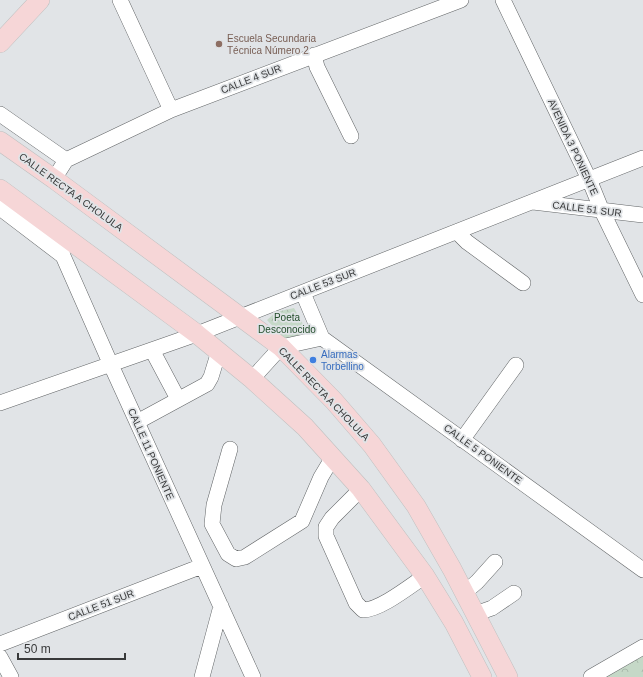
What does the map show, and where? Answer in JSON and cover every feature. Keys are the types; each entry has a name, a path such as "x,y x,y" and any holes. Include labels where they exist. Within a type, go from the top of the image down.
{"main road":[{"path":"0,43 40,0"},
{"name":"CALLE RECTA A CHOLULA","path":"0,141 54,179 280,347 334,401 372,445 416,506 508,677"},
{"path":"0,189 219,351 305,427 361,489 425,576 454,623 482,677"}],"street":[{"path":"120,0 170,110"},
{"name":"CALLE 4 SUR","path":"66,160 170,110 462,0"},
{"name":"AVENIDA 3 PONIENTE","path":"503,0 643,295"},
{"path":"314,55 317,67 352,136"},
{"path":"0,114 66,160 54,179"},
{"name":"CALLE 53 SUR","path":"0,403 197,334 239,316 302,293 643,158"},
{"name":"CALLE 51 SUR","path":"531,202 643,215"},
{"path":"0,208 63,256"},
{"name":"CALLE 11 PONIENTE","path":"55,229 63,256 111,365 253,677"},
{"path":"457,232 467,242 523,283"},
{"path":"252,379 280,347 322,338 302,293"},
{"name":"CALLE 5 PONIENTE","path":"322,338 643,570"},
{"path":"152,350 178,399"},
{"path":"137,422 207,384 211,377 219,351"},
{"path":"462,440 516,365"},
{"path":"230,449 214,505 212,524 228,554 236,560 245,557 302,521 333,457"},
{"path":"361,489 332,518 326,527 326,536 356,603 363,610 370,610 403,592 425,576"},
{"path":"464,593 477,582 495,562"},
{"name":"CALLE 51 SUR","path":"0,644 202,566"},
{"path":"475,614 492,608 514,593"},
{"path":"202,677 220,606"},
{"path":"591,677 643,647"},
{"path":"0,657 11,677"}],"green space":[{"name":"Poeta Desconocido","path":"294,308 307,331 293,340 284,338 267,320 276,312"},
{"path":"643,654 643,677 603,677"}],"place":[{"name":"Escuela Secundaria Técnica Número 2","path":"219,44"},
{"name":"Alarmas Torbellino","path":"313,360"}]}
